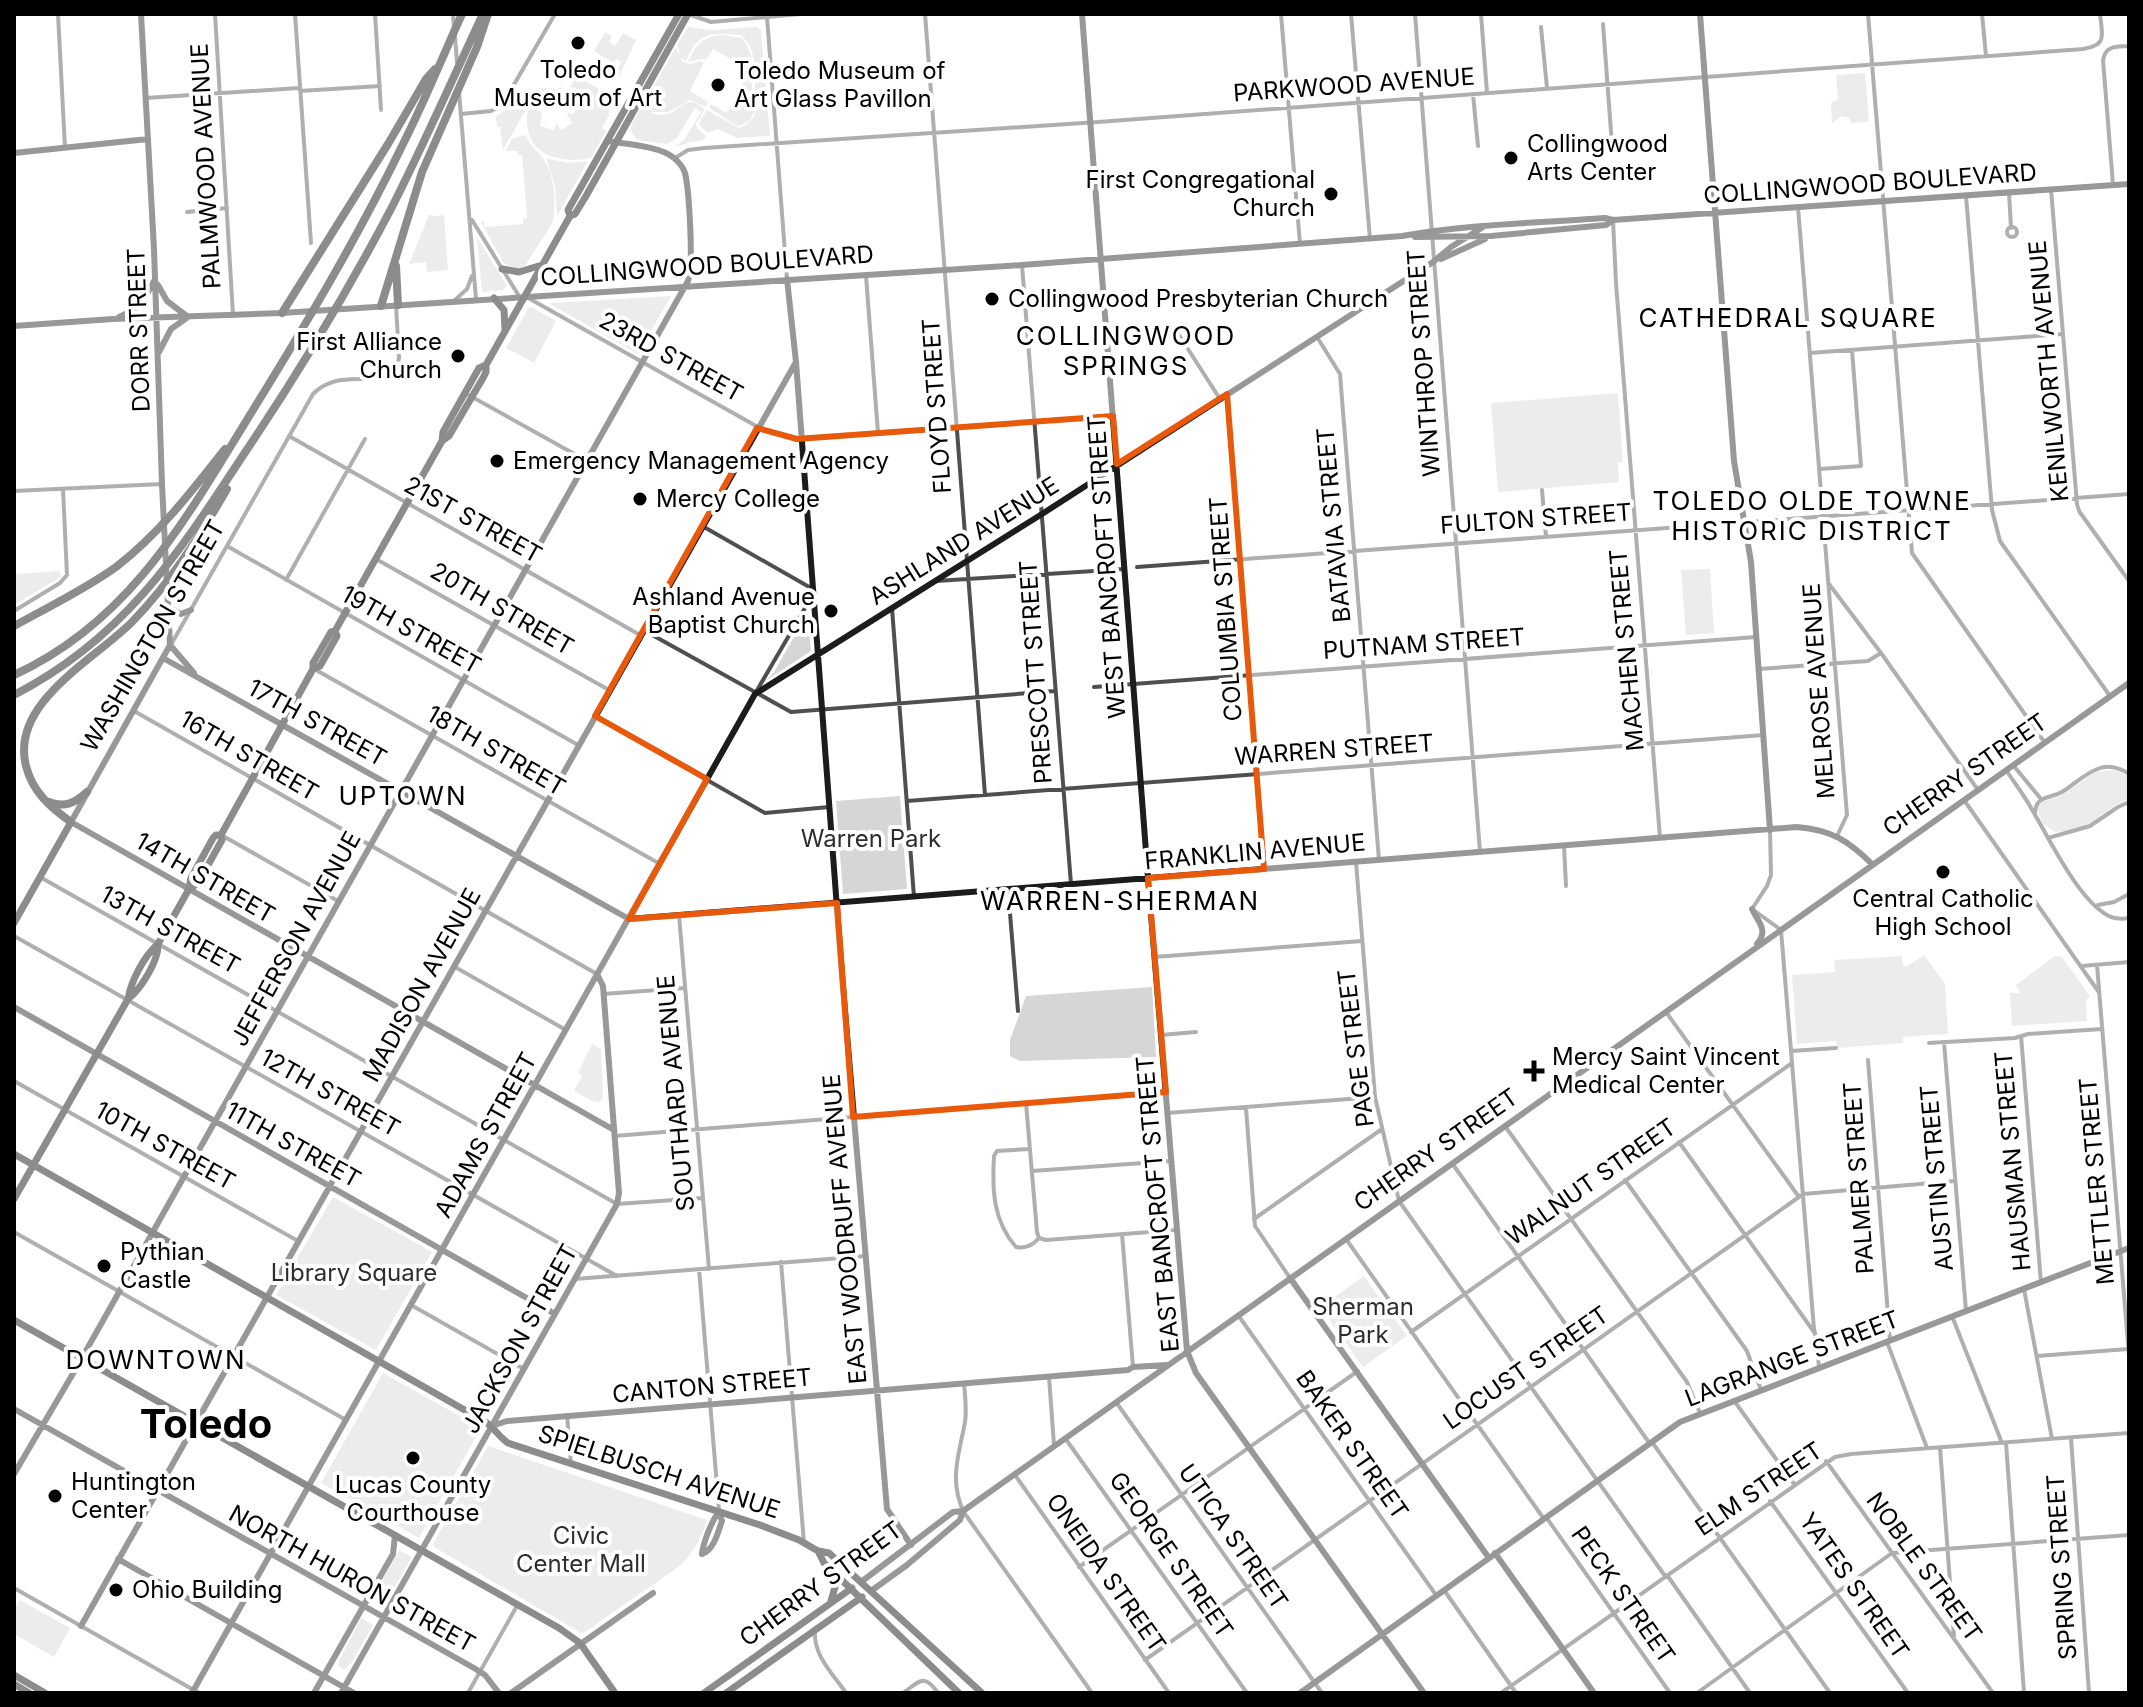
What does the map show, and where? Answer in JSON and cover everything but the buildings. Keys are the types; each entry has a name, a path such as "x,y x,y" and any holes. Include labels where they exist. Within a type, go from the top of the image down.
{"highway":[{"path":"14,675 93,626 128,594 178,531 300,334 372,204 418,114 462,14"},
{"path":"381,306 422,172 477,47 486,14"},
{"path":"14,695 82,652 125,615 177,554 294,378 391,208 486,14"},
{"path":"282,313 426,79 439,66"},
{"path":"395,260 397,305"},
{"path":"14,626 98,579 141,546 178,508 245,423"},
{"path":"71,822 43,799 33,785 25,760 25,739 33,715 56,687 131,623 161,590 217,507 261,430"},
{"path":"43,799 66,805 79,800 87,792"}],"main road":[{"path":"14,1199 128,999 151,950 158,944 189,889 191,878 213,838 221,835 313,669 313,663 331,632 335,631 442,441 449,436 468,395 486,372 486,365 522,296 570,216 575,214 679,14"},
{"path":"612,142 688,14"},
{"path":"502,269 519,272 542,265"},
{"path":"494,298 504,310 505,330"},
{"name":"WASHINGTON STREET","path":"14,923 71,822"},
{"name":"SPIELBUSCH AVENUE","path":"14,1154 492,1426 499,1437 508,1443 768,1528 829,1553 982,1693"},
{"path":"14,1320 569,1634 580,1643 615,1693"},
{"name":"SPIELBUSCH AVENUE","path":"818,1551 824,1563 959,1693"},
{"path":"830,1603 835,1587 833,1572"},
{"name":"CHERRY STREET","path":"704,1693 861,1582"},
{"name":"CHERRY STREET","path":"726,1693 871,1591"},
{"path":"14,1675 41,1692"},
{"path":"14,1684 29,1693"}],"street":[{"path":"58,14 65,148"},
{"name":"DORR STREET","path":"141,14 170,645"},
{"name":"PALMWOOD AVENUE","path":"215,14 233,315"},
{"path":"295,14 311,243"},
{"path":"375,14 381,110"},
{"path":"453,14 476,299"},
{"path":"461,114 495,110 502,105 555,14"},
{"path":"688,14 711,22 800,14"},
{"name":"FLOYD STREET","path":"925,14 985,795"},
{"name":"WEST BANCROFT STREET","path":"1082,14 1148,878"},
{"path":"1281,14 1300,244"},
{"path":"1351,14 1370,239"},
{"name":"WINTHROP STREET","path":"1415,14 1480,852"},
{"path":"1481,14 1487,93"},
{"path":"1700,14 1734,461 1751,562 1770,830 1769,881 1752,909"},
{"path":"1868,14 1912,553 2045,743"},
{"path":"1982,14 1986,56"},
{"name":"PARKWOOD AVENUE","path":"675,158 695,148 1091,123 2096,47 2102,35 2100,14"},
{"path":"767,17 787,279"},
{"path":"1603,24 1612,145"},
{"path":"1541,27 1547,88"},
{"path":"2113,185 2103,60 2111,47 2129,46"},
{"path":"146,98 380,86"},
{"path":"1473,94 1478,146"},
{"path":"14,153 148,139"},
{"path":"612,142 664,152 675,158"},
{"name":"JEFFERSON AVENUE","path":"14,1474 685,286 692,267 686,182 683,169 675,158"},
{"name":"COLLINGWOOD BOULEVARD","path":"14,326 282,313 1022,265 1433,234 1486,226 2129,184"},
{"name":"KENILWORTH AVENUE","path":"2051,189 2076,497 2079,511 2129,581"},
{"path":"2009,192 2011,228"},
{"path":"1966,195 1991,504 2000,541 2110,696"},
{"name":"MELROSE AVENUE","path":"1798,207 1847,815 1837,836"},
{"path":"187,212 227,208"},
{"path":"470,215 522,296"},
{"name":"COLLINGWOOD BOULEVARD","path":"1433,234 1491,236 1606,225 1613,220"},
{"name":"MACHEN STREET","path":"1613,220 1660,838"},
{"path":"1556,230 1559,221"},
{"name":"ASHLAND AVENUE","path":"755,694 1042,514 1486,226"},
{"name":"ASHLAND AVENUE","path":"1433,262 1491,236"},
{"name":"PRESCOTT STREET","path":"1022,265 1071,884"},
{"path":"454,301 467,289 474,270"},
{"path":"866,274 878,433"},
{"path":"155,277 167,301 188,317 171,329 157,356"},
{"path":"113,319 138,307 155,277"},
{"name":"EAST WOODRUFF AVENUE","path":"787,279 887,1509 911,1545"},
{"name":"23RD STREET","path":"522,296 758,427 802,439 1113,416"},
{"name":"WASHINGTON STREET","path":"71,822 313,394 324,385 338,380 386,376 396,371 399,358 397,305"},
{"path":"1810,353 2063,334"},
{"path":"1179,335 1220,399"},
{"name":"BATAVIA STREET","path":"1317,337 1340,374 1379,860"},
{"path":"1820,469 1861,466 1852,350"},
{"name":"MADISON AVENUE","path":"81,1626 796,362"},
{"name":"COLUMBIA STREET","path":"1227,394 1264,869"},
{"path":"468,395 587,461"},
{"name":"21ST STREET","path":"289,436 526,570 755,694"},
{"path":"286,580 365,439"},
{"path":"14,491 162,484"},
{"path":"16,610 63,581 67,575 63,489"},
{"path":"1542,490 1546,536"},
{"name":"FULTON STREET","path":"1137,567 2129,494"},
{"path":"702,526 813,592"},
{"name":"19TH STREET","path":"227,546 578,745"},
{"name":"20TH STREET","path":"376,559 609,690"},
{"path":"934,581 1125,569"},
{"path":"1829,584 1978,790"},
{"name":"ADAMS STREET","path":"195,1692 813,592"},
{"path":"169,608 181,614 191,610"},
{"path":"892,608 914,897"},
{"name":"PUTNAM STREET","path":"1094,687 1756,637"},
{"name":"17TH STREET","path":"170,645 194,675"},
{"path":"1759,669 1868,661 1881,653"},
{"name":"17TH STREET","path":"163,658 629,919"},
{"name":"18TH STREET","path":"313,669 661,864"},
{"name":"CHERRY STREET","path":"861,1582 953,1512 963,1511 2129,683"},
{"path":"755,694 787,712 1055,691"},
{"name":"16TH STREET","path":"134,711 597,974"},
{"path":"595,716 765,813 829,807"},
{"name":"WARREN STREET","path":"907,801 1764,735"},
{"path":"2013,765 2041,799"},
{"path":"2035,815 2036,805 2041,799 2057,794 2094,769 2116,768 2129,774"},
{"path":"2006,770 2067,871 2095,904 2112,917 2129,918"},
{"name":"METTLER STREET","path":"1964,800 2095,985 2100,1003"},
{"path":"2048,838 2085,828 2129,802"},
{"name":"14TH STREET","path":"71,822 614,1133"},
{"name":"FRANKLIN AVENUE","path":"629,919 1797,827 1837,836 1873,865"},
{"path":"221,835 338,901"},
{"path":"1564,846 1566,886"},
{"name":"PAGE STREET","path":"1356,862 1375,1097 1399,1201 1750,1693"},
{"name":"13TH STREET","path":"40,877 617,1204"},
{"name":"EAST BANCROFT STREET","path":"1148,878 1190,1361 1424,1693"},
{"path":"1008,889 1018,1011"},
{"path":"2095,904 2109,904 2129,894"},
{"path":"1752,909 1781,930 1801,1196 1819,1368"},
{"path":"1746,955 1763,934 1762,925 1752,909"},
{"name":"SOUTHARD AVENUE","path":"679,915 709,1269"},
{"name":"12TH STREET","path":"14,936 617,1276"},
{"path":"1154,957 1362,941"},
{"path":"2082,966 2129,962"},
{"name":"METTLER STREET","path":"2097,965 2129,1356"},
{"path":"453,966 566,1030"},
{"path":"597,974 603,986 619,1193 617,1204 703,1198"},
{"path":"603,994 685,987"},
{"name":"11TH STREET","path":"14,1007 555,1314"},
{"path":"1666,1012 1801,1196"},
{"path":"1929,1043 2102,1029"},
{"path":"1161,1035 1196,1032"},
{"name":"HAUSMAN STREET","path":"2021,1036 2041,1283"},
{"name":"AUSTIN STREET","path":"1944,1042 1966,1311"},
{"path":"1791,1051 1836,1048"},
{"name":"PALMER STREET","path":"1868,1060 1888,1341 1927,1448"},
{"name":"WALNUT STREET","path":"1411,1332 1792,1063"},
{"name":"10TH STREET","path":"14,1081 298,1241"},
{"path":"614,1133 697,1130 1166,1092"},
{"path":"1167,1113 1375,1097"},
{"path":"1026,1103 1039,1238"},
{"path":"1246,1108 1255,1226 1424,1463 1594,1693"},
{"path":"1505,1126 1687,1382 1700,1413"},
{"path":"1254,1219 1382,1129"},
{"path":"1679,1142 1814,1333"},
{"path":"1030,1149 997,1151 994,1156 997,1215 1016,1247 1023,1248 1039,1238"},
{"path":"1032,1171 1171,1161"},
{"path":"1452,1163 1830,1693"},
{"path":"1625,1180 1747,1351 1761,1390"},
{"path":"1801,1196 1955,1181"},
{"name":"LOCUST STREET","path":"1145,1660 1801,1196"},
{"name":"JACKSON STREET","path":"343,1690 617,1204"},
{"path":"1039,1238 1046,1240 1177,1230"},
{"path":"14,1232 346,1420"},
{"path":"1122,1234 1130,1369 1140,1384"},
{"name":"PECK STREET","path":"1346,1239 1670,1693"},
{"name":"LAGRANGE STREET","path":"1300,1693 1680,1422 2129,1248"},
{"path":"575,1279 866,1256"},
{"path":"781,1262 804,1543"},
{"path":"699,1269 722,1521 707,1552 702,1554 713,1518 719,1512"},
{"path":"2024,1289 2052,1439"},
{"path":"411,1305 524,1369"},
{"name":"BAKER STREET","path":"1238,1315 1436,1595"},
{"path":"1952,1316 2004,1443 2024,1693"},
{"path":"2037,1356 2128,1349"},
{"name":"CANTON STREET","path":"492,1426 503,1421 567,1415 1167,1365"},
{"path":"1079,1567 1358,1371"},
{"path":"1049,1377 1054,1445"},
{"path":"964,1383 965,1418 955,1472 959,1502 1092,1693"},
{"path":"1734,1400 1794,1484"},
{"name":"UTICA STREET","path":"1116,1402 1322,1693"},
{"name":"NORTH HURON STREET","path":"14,1409 480,1672 488,1677 499,1693"},
{"path":"567,1415 571,1464"},
{"name":"ELM STREET","path":"1501,1693 1835,1457 2129,1433"},
{"name":"GEORGE STREET","path":"1065,1438 1247,1693"},
{"name":"SPRING STREET","path":"2071,1438 2089,1693"},
{"path":"1940,1447 1954,1640"},
{"name":"NOBLE STREET","path":"1826,1461 1993,1693"},
{"name":"ONEIDA STREET","path":"1013,1473 1169,1693"},
{"name":"YATES STREET","path":"1770,1501 1908,1693"},
{"name":"CHERRY STREET","path":"871,1591 920,1555 960,1520 963,1511"},
{"path":"314,1693 393,1554 395,1535"},
{"path":"1697,1693 1892,1553 2129,1535"},
{"path":"118,1559 324,1676 343,1690 354,1693"},
{"path":"14,1588 195,1692"},
{"path":"1444,1590 1516,1693"},
{"path":"511,1693 653,1593"},
{"path":"468,1693 518,1604"},
{"path":"815,1631 818,1653 846,1693"},
{"path":"903,1693 921,1680 930,1682 938,1693"}],"highlighted area":[{"path":"1227,394 1264,869 1148,878 1166,1092 853,1117 837,903 629,919 707,779 595,716 757,428 797,439 1113,416 1117,464"}],"green space":[{"path":"688,27 711,30 757,27 761,30 770,136 737,138 718,129 708,133 700,126 707,110 739,128 752,118 755,114 754,61 752,51 740,35 713,34 695,44 686,61 681,58 677,45"},
{"path":"605,32 612,36 609,42 615,46 623,33 636,40 619,77 615,74 621,62 616,59 610,71 612,62 594,51"},
{"path":"722,35 742,38 753,66 754,112 748,122 740,126 709,108 711,104 728,111 750,70 713,49 706,60 688,62 700,43"},
{"path":"676,47 683,62 704,63 690,91 708,102 706,107 690,100 668,112 649,112 664,115 694,102 705,109 696,124 706,136 703,140 675,147 684,140 701,112 695,108 677,138 667,144 637,140 630,130 633,122"},
{"path":"1865,73 1869,122 1851,123 1849,118 1842,116 1832,123 1831,103 1838,99 1836,75"},
{"path":"579,78 598,88 602,97 612,98 602,128 606,131 591,158 571,160 552,157 531,140 527,123 529,108 540,88 562,88 557,96 546,90 536,104 536,110 542,112 540,126 554,130 556,123 561,130 572,123 567,114 572,115 577,100 576,88 570,87 574,79 577,81"},
{"path":"517,95 534,95 503,150 496,116 509,108"},
{"path":"523,135 546,164 554,188 554,206 553,222 525,266 516,268 503,262 481,222 484,221 485,227 523,224 523,219 527,218 522,155 518,155 518,151 505,151 512,139"},
{"path":"546,158 567,163 588,161 557,216 555,186"},
{"path":"429,215 444,215 448,270 427,272 426,262 409,264"},
{"path":"477,237 507,286 503,290 482,292"},
{"path":"671,296 638,354 550,304 550,303"},
{"path":"529,307 556,321 534,363 506,348"},
{"path":"1618,393 1623,462 1618,463 1619,482 1498,492 1491,403"},
{"path":"1710,569 1714,633 1686,635 1681,570"},
{"path":"60,571 61,577 14,605 14,574"},
{"path":"807,614 811,651 767,680 774,672"},
{"path":"2112,770 2129,777 2129,799 2089,824 2066,831 2055,832 2043,824 2037,809 2040,802 2062,795 2095,772"},
{"name":"Warren Park","path":"900,796 907,889 843,894 836,801"},
{"path":"1924,955 1945,984 1948,1034 1903,1037 1903,1043 1837,1048 1836,1041 1797,1044 1792,975 1835,972 1834,960 1902,956 1903,966 1907,966"},
{"path":"2055,956 2062,957 2090,996 2086,1000 2087,1021 2012,1026 2010,993 2020,993 2016,985"},
{"path":"1152,987 1156,1057 1020,1061 1010,1056 1010,1040 1026,996"},
{"path":"592,1044 601,1049 603,1097 600,1102 574,1091 582,1076 578,1073"},
{"name":"Library Square","path":"333,1197 432,1252 376,1350 276,1295"},
{"name":"Sherman Park","path":"1364,1276 1407,1336 1363,1367 1320,1307"},
{"path":"383,1373 481,1428 419,1538 321,1483"},
{"name":"Civic Center Mall","path":"488,1446 707,1520 694,1549 681,1565 581,1633 434,1547"},
{"path":"399,1550 412,1557 384,1606 372,1599"},
{"path":"20,1600 70,1628 54,1657 14,1634 14,1610"},
{"path":"361,1618 373,1625 344,1670 338,1666 339,1661"}],"place":[{"name":"Toledo Museum of Art","path":"578,43"},
{"name":"Toledo Museum of Art Glass Pavillon","path":"718,85"},
{"name":"Collingwood Arts Center","path":"1511,158"},
{"name":"First Congregational Church","path":"1331,194"},
{"name":"Collingwood Presbyterian Church","path":"992,299"},
{"name":"First Alliance Church","path":"458,356"},
{"name":"Emergency Management Agency","path":"497,461"},
{"name":"Mercy College","path":"640,499"},
{"name":"Ashland Avenue Baptist Church","path":"831,611"},
{"name":"Central Catholic High School","path":"1943,872"},
{"name":"Mercy Saint Vincent Medical Center","path":"1534,1071"},
{"name":"Pythian Castle","path":"104,1266"},
{"name":"Lucas County Courthouse","path":"413,1458"},
{"name":"Huntington Center","path":"55,1496"},
{"name":"Ohio Building","path":"116,1590"}],"district":[{"name":"CATHEDRAL SQUARE","path":"1788,318"},
{"name":"COLLINGWOOD SPRINGS","path":"1126,351"},
{"name":"TOLEDO OLDE TOWNE HISTORIC DISTRICT","path":"1812,516"},
{"name":"UPTOWN","path":"403,796"},
{"name":"WARREN-SHERMAN","path":"1120,901"},
{"name":"DOWNTOWN","path":"156,1360"},
{"name":"Toledo","path":"206,1424"}]}
